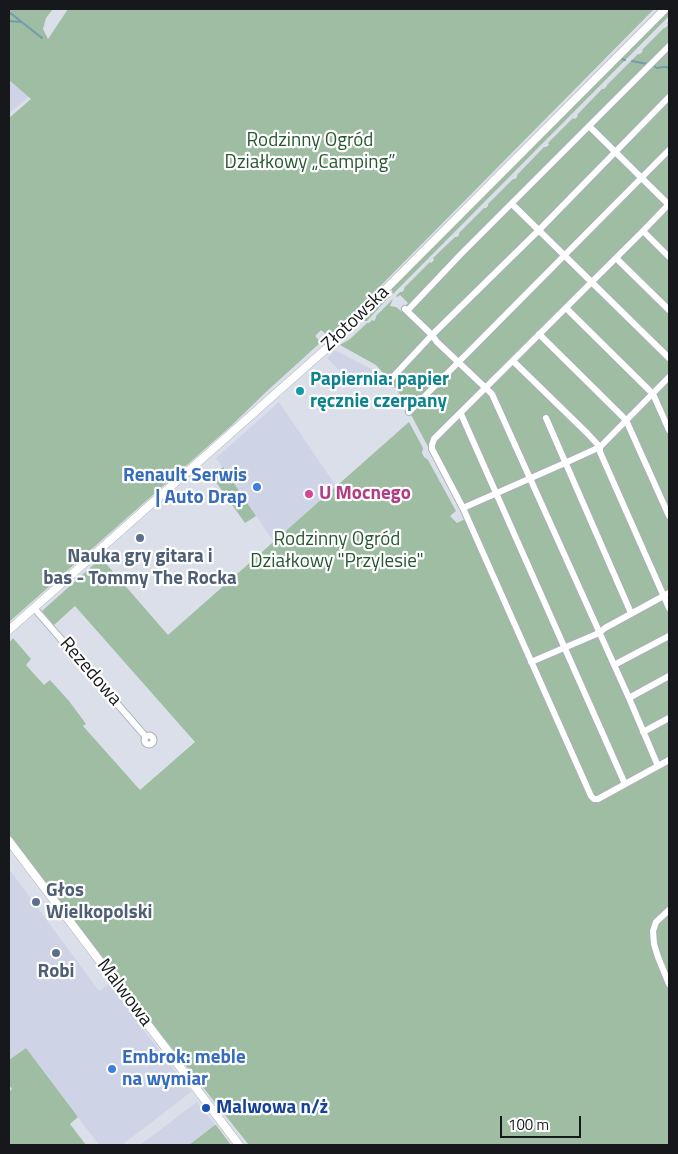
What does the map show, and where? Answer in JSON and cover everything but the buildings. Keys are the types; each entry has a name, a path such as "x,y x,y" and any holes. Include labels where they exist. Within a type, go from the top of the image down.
{"street":[{"name":"Złotowska","path":"9,630 328,348 665,9"},
{"path":"658,766 492,394 406,310 669,46"},
{"path":"390,380 432,335 669,97"},
{"path":"589,126 669,204 434,439 432,449 463,508 591,796 594,799 598,799 669,760"},
{"path":"410,412 669,150"},
{"path":"512,204 669,358"},
{"path":"643,231 669,257"},
{"path":"616,258 669,310"},
{"path":"566,308 653,394 669,430"},
{"path":"540,334 626,420 669,516"},
{"path":"513,361 600,447 600,452 667,594 669,608"},
{"path":"463,508 600,447 669,377"},
{"path":"461,414 625,784"},
{"path":"546,418 631,613"},
{"path":"531,662 599,632 667,594"},
{"name":"Rezedowa","path":"34,608 146,737"},
{"path":"614,665 669,636"},
{"path":"629,698 669,676"},
{"path":"643,732 669,718"},
{"name":"Malwowa","path":"9,842 239,1145"},
{"path":"669,910 656,922 653,931 654,944 669,984"}],"shaded area":[{"path":"9,80 29,97 9,113"},
{"path":"335,350 373,370 381,379 371,389 351,372 347,378 327,358"},
{"path":"279,402 336,486 274,542 216,458"},
{"path":"9,869 99,991 109,984 191,1092 122,1145 99,1145 26,1048 9,1060"},
{"path":"197,1102 215,1125 189,1145 140,1145"}],"green space":[{"name":"Rodzinny Ogród Działkowy „Camping”","path":"9,9 53,9 46,18 43,29 48,39 68,9 654,9 330,337 321,330 315,336 321,342 231,426 9,622 9,118 31,99 9,80"},
{"path":"668,9 669,16 393,294 392,287"},
{"name":"Rodzinny Ogród Działkowy \"Przylesie\"","path":"669,22 669,975 662,958 656,960 669,990 669,1145 249,1145 147,1017 9,834 9,643 13,638 31,659 26,665 44,685 50,680 86,724 83,726 140,790 195,742 75,606 54,625 42,611 101,558 168,635 409,422 423,448 422,453 424,457 428,460 456,511 450,516 457,523 465,519 401,396 392,383 376,365 340,345 350,339 367,323 372,320 374,321 376,316 393,299 390,306 396,307 402,312 408,303 400,295 396,296 517,177 544,147 549,145 548,143 573,118 575,119 578,116 602,89 643,51"},
{"path":"384,296 390,296 367,321 361,318"},
{"path":"223,467 256,516 245,523 211,475"},
{"path":"26,1048 78,1117 70,1124 86,1145 9,1145 9,1092 12,1089 9,1085 9,1060"},
{"path":"215,1125 231,1145 189,1145"}],"waterway":[{"path":"9,12 42,38"},
{"path":"9,21 21,22"},
{"path":"632,61 647,64"},
{"path":"652,65 657,68 667,67 669,69"}],"place":[{"name":"Papiernia: papier ręcznie czerpany","path":"300,391"},
{"name":"Renault Serwis | Auto Drap","path":"257,487"},
{"name":"U Mocnego","path":"309,494"},
{"name":"Nauka gry gitara i bas - Tommy The Rocka","path":"140,538"},
{"name":"Głos Wielkopolski","path":"36,902"},
{"name":"Robi","path":"56,953"},
{"name":"Embrok: meble na wymiar","path":"112,1069"},
{"name":"Malwowa n/ż","path":"206,1108"}]}
